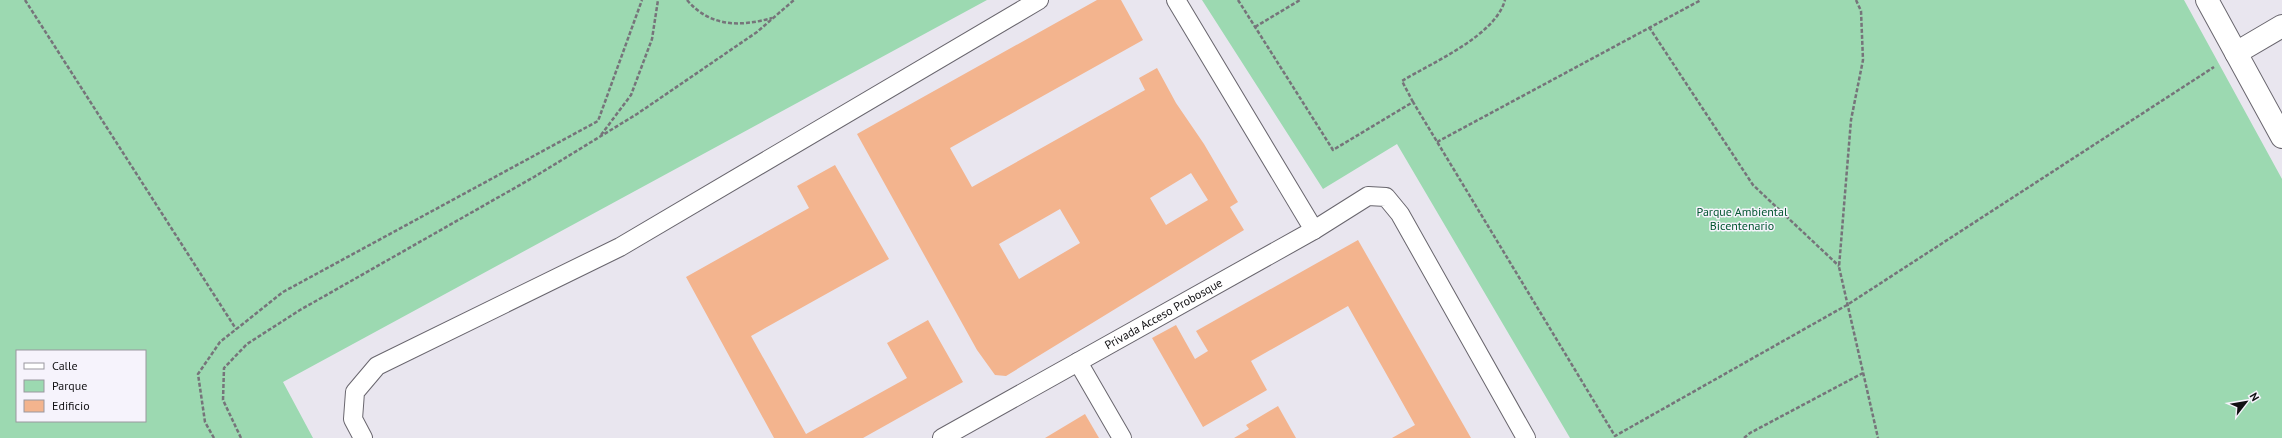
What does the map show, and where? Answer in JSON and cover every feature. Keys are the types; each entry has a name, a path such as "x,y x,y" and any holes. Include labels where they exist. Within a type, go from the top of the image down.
{"main road":[{"path":"2207,0 2236,53 2277,115 2282,138"},
{"path":"2236,53 2282,26"}],"lane":[{"path":"363,438 354,420 355,392 377,366 620,246 1038,0"},
{"path":"1176,0 1314,230"},
{"name":"Privada Acceso Probosque","path":"942,438 1314,230 1368,196 1386,197 1400,214 1526,438"},
{"path":"1078,362 1122,438"}],"path":[{"path":"25,0 236,329"},
{"path":"214,438 205,422 198,374 220,342 282,292 598,121 642,0"},
{"path":"600,136 631,95 652,39 658,0"},
{"path":"687,0 694,9 715,21 748,25 773,18"},
{"path":"241,438 223,400 224,368 247,344 300,310 534,177 600,136 757,32 794,0"},
{"path":"1238,0 1333,150 1414,102"},
{"path":"1255,27 1300,0"},
{"path":"1505,0 1503,8 1482,34 1402,81 1437,142 1615,436 1847,305 2236,53"},
{"path":"1437,142 1701,0"},
{"path":"1856,0 1861,11 1863,60 1851,120 1839,267 1878,438"},
{"path":"1649,27 1753,185 1839,267"},
{"path":"1744,438 1750,433 1863,373"}],"green space":[{"path":"0,0 987,0 283,382 313,438 0,438"},
{"name":"Parque Ambiental Bicentenario","path":"1202,0 2184,0 2282,179 2282,438 1570,438 1397,144 1323,189"}],"building":[{"path":"1097,0 1121,0 1143,40 950,148 972,187 1145,90 1139,78 1157,68 1176,103 1204,144 1238,202 1230,207 1244,230 1006,376 995,375 977,350 857,134","holes":["1191,173 1208,200 1166,225 1150,198","1060,209 1080,243 1019,279 999,244"]},
{"path":"835,165 889,259 751,336 806,434 907,378 887,343 928,320 963,382 863,438 774,438 686,277 809,208 797,186"},
{"path":"1358,240 1471,438 1392,438 1415,425 1348,306 1251,361 1267,390 1203,427 1152,338 1176,325 1195,359 1208,351 1196,331"},
{"path":"1278,406 1296,438 1234,438 1249,429 1246,425"},
{"path":"1085,414 1099,438 1045,438"}]}
